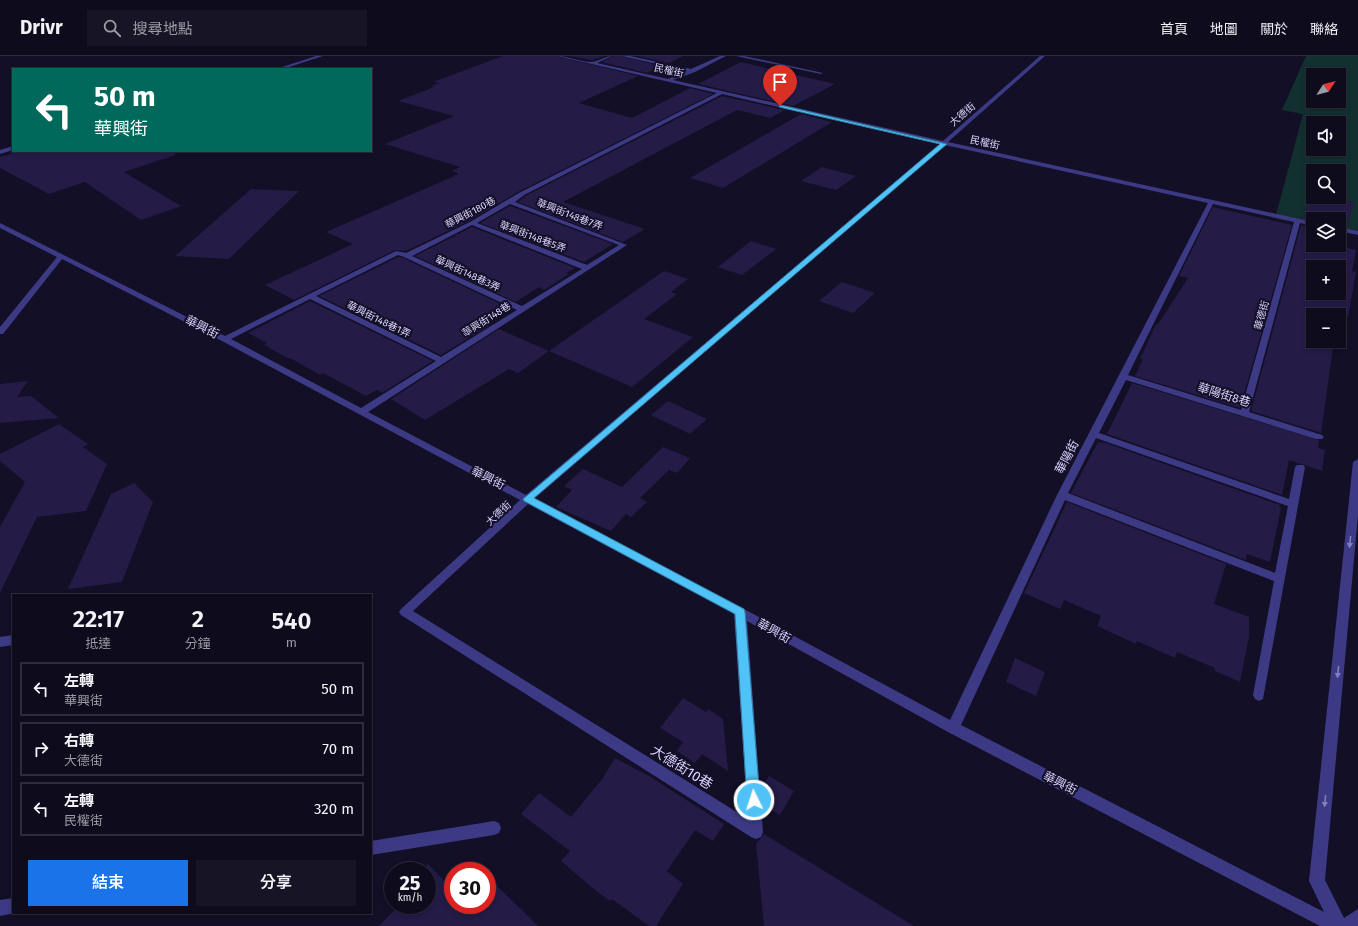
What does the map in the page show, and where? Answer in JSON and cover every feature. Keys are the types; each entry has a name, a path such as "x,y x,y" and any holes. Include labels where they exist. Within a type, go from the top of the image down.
{"street":[{"path":"281,68 321,56"},
{"name":"民權街","path":"559,56 670,80 944,144 1306,223"},
{"path":"594,64 610,56"},
{"path":"624,56 692,71"},
{"path":"670,80 724,56"},
{"path":"738,56 821,73"},
{"name":"大德街","path":"405,612 528,499 944,144 1043,56"},
{"name":"華興街180巷","path":"225,339 398,252 406,256 472,223 510,202 521,194 721,93"},
{"path":"0,152 12,148"},
{"name":"華興街148巷7弄","path":"510,202 624,245"},
{"name":"華陽街","path":"953,728 1062,495 1211,202"},
{"name":"華德街","path":"1244,414 1297,221"},
{"name":"華興街148巷5弄","path":"472,223 587,268"},
{"name":"華興街","path":"0,225 225,339 740,612 953,728 1336,926"},
{"path":"1346,230 1358,233"},
{"name":"華興街148巷","path":"361,412 440,360 624,245"},
{"path":"0,332 61,256"},
{"name":"華興街148巷3弄","path":"406,256 522,309"},
{"name":"華興街148巷1弄","path":"309,296 440,360"},
{"name":"華陽街8巷","path":"1123,376 1319,437"},
{"path":"1094,434 1294,504"},
{"path":"1340,926 1318,881 1358,462"},
{"path":"1259,696 1300,467"},
{"path":"1062,495 1280,579"},
{"name":"大德街10巷","path":"405,612 756,832 740,612"},
{"path":"0,642 12,640"},
{"path":"372,848 494,828"},
{"path":"0,908 12,906"},
{"path":"1346,926 1358,917"}],"green space":[{"path":"1306,56 1358,56 1358,231 1346,228 1346,212 1306,212 1306,221 1276,215 1303,114 1282,110"}],"building":[{"path":"503,56 556,56 638,76 579,103 632,118 690,88 713,94 518,192 469,221 406,251 395,250 294,300 265,285 353,244 326,232 459,174 452,171 460,167 385,144 454,116 398,101 434,87 431,86 440,83 433,82"},
{"path":"569,56 605,56 591,60"},
{"path":"613,56 621,56 660,66 647,73 602,62"},
{"path":"637,56 683,56 669,63"},
{"path":"741,62 835,84 793,106 698,84"},
{"path":"722,96 785,110 770,118 737,110 563,202 645,229 623,242 518,202 525,196"},
{"path":"801,114 832,122 723,188 690,178"},
{"path":"18,152 175,152 175,155 124,172 181,206 141,220 85,182 49,194 0,168 0,157"},
{"path":"822,167 856,176 836,190 801,181"},
{"path":"251,189 299,191 229,259 175,256"},
{"path":"1346,200 1354,202 1346,227 1346,212 1306,212 1306,219 1302,218 1308,204 1346,204"},
{"path":"510,206 613,244 584,262 480,223"},
{"path":"1213,207 1292,225 1240,408 1135,376 1143,359 1140,359 1156,324 1158,324 1188,278 1179,276"},
{"path":"1301,225 1306,226 1306,252 1346,252 1346,248 1356,250 1352,271 1356,272 1348,317 1346,316 1346,308 1306,308 1306,348 1333,348 1321,433 1251,411"},
{"path":"472,227 575,268 566,273 569,274 544,290 539,287 516,302 415,256"},
{"path":"751,241 776,249 742,275 718,267"},
{"path":"398,257 507,307 483,322 490,325 441,355 319,296"},
{"path":"664,271 688,279 671,292 677,294 644,319 693,337 632,387 549,351"},
{"path":"842,282 875,293 853,313 819,301"},
{"path":"310,301 433,361 382,393 377,390 366,396 323,373 320,375 290,358 289,359 264,345 267,343 248,333"},
{"path":"499,329 549,351 518,373 509,369 425,420 391,399"},
{"path":"28,381 17,397 31,396 59,418 0,423 0,384"},
{"path":"1132,383 1319,440 1318,448 1325,450 1322,471 1289,460 1282,495 1107,434"},
{"path":"668,401 707,419 690,434 651,415"},
{"path":"59,424 88,444 83,447 107,464 86,511 37,517 0,593 0,527 25,482 0,461 0,454"},
{"path":"1098,442 1103,442 1280,505 1279,507 1281,508 1270,562 1247,554 1246,560 1071,493"},
{"path":"663,447 690,458 677,473 669,470 640,498 647,502 631,517 626,514 611,531 556,507 572,490 564,486 583,469 622,487"},
{"path":"134,483 153,502 122,582 68,589 111,494"},
{"path":"1067,502 1226,564 1214,604 1249,617 1249,637 1240,682 1215,671 1215,668 1177,652 1175,658 1137,641 1136,644 1097,626 1101,616 1064,600 1060,609 1024,593"},
{"path":"1015,658 1045,672 1036,696 1006,682"},
{"path":"683,698 706,712 708,709 723,719 728,771 702,754 695,763 677,751 683,742 660,728"},
{"path":"615,758 649,776 724,824 713,841 695,830 667,871 683,884 656,926 649,926 612,899 610,901 595,890 561,861 570,851 521,814 539,793 571,817 603,778"},
{"path":"769,776 794,791 780,815 762,804 761,788"},
{"path":"764,834 914,926 764,926 756,844"},
{"path":"436,872 444,881 444,914 496,914 496,885 538,926 379,926 390,914 436,914"}],"route":[{"path":"754,800 740,612 528,499 944,144 780,106"}]}
